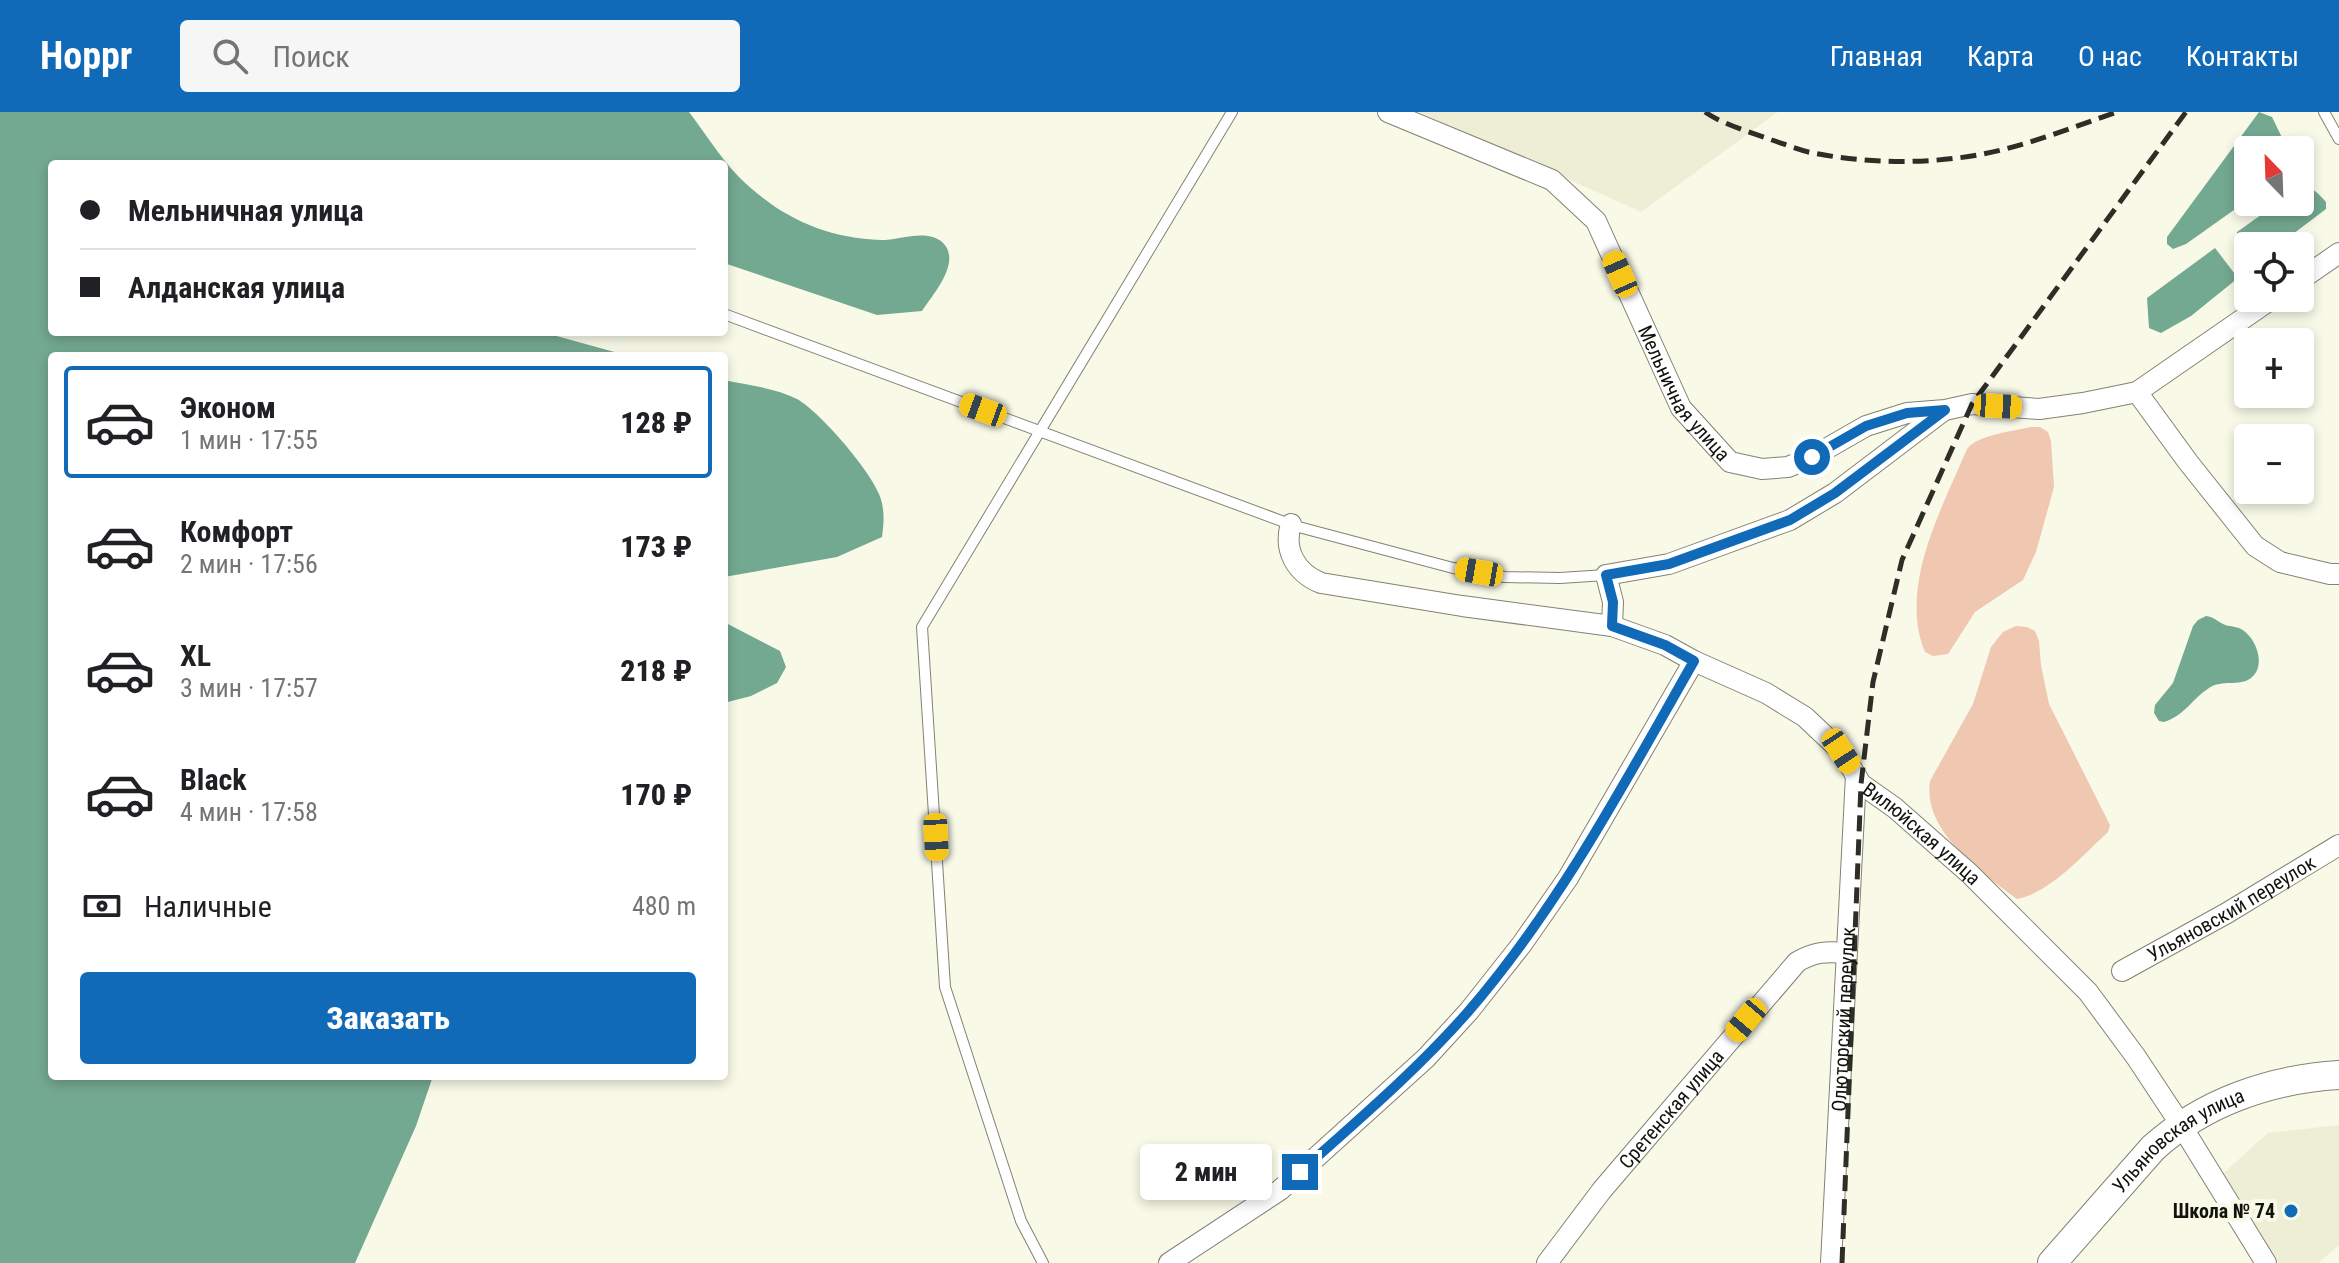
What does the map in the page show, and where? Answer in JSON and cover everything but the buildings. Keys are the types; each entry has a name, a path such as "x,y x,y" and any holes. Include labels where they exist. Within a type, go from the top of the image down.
{"street":[{"name":"Мельничная улица","path":"1388,112 1552,180 1596,221 1681,408 1730,462 1762,469 1788,467 1866,426 1907,413 1972,404 2039,409 2137,392 2253,312"},
{"path":"2314,270 2339,253"},
{"path":"2137,392 2255,546 2280,562 2339,574"},
{"path":"1612,626 1613,602 1606,575 1669,564 1790,520 1835,493 1945,410"},
{"name":"Вилюйская улица","path":"1291,524 1288,540 1294,562 1305,574 1321,583 1612,626 1665,645 1766,693 1805,717 1841,751 1861,784 1895,808 1970,874 2088,992 2181,1125 2266,1263"},
{"path":"1169,1263 1280,1190 1426,1058 1469,1011 1522,944 1568,878 1694,661"},
{"name":"Олюторский переулок","path":"1831,1263 1856,775"},
{"name":"Ульяновский переулок","path":"2122,971 2227,913 2339,845"},
{"name":"Сретенская улица","path":"1547,1263 1602,1190 1797,962 1825,951 1846,953"},
{"name":"Ульяновская улица","path":"2052,1263 2138,1163 2181,1125 2237,1096 2311,1077 2339,1075"}],"lane":[{"path":"1043,1263 1021,1221 945,987 922,627 1232,112"},
{"path":"2324,112 2339,139"},
{"path":"728,315 1291,524 1453,568 1505,577 1606,575"}],"shaded area":[{"path":"0,112 689,112 725,160 48,160 48,336 556,336 614,352 48,352 48,1080 432,1080 416,1126 355,1263 0,1263"},
{"path":"1419,112 1778,112 1641,212"},
{"path":"2259,112 2272,117 2281,136 2241,136"},
{"path":"2234,146 2234,210 2186,244 2173,249 2167,244 2167,237"},
{"path":"728,164 769,203 821,229 860,238 881,240 927,236 941,241 947,249 948,267 922,311 877,315 728,264"},
{"path":"2314,190 2326,202 2326,209 2296,232 2237,232 2259,216 2314,216"},
{"path":"2215,248 2234,273 2234,281 2191,316 2161,333 2149,328 2147,298"},
{"path":"728,381 771,389 807,406 855,456 874,483 883,510 882,537 837,557 728,576"},
{"path":"2040,427 2048,432 2054,487 2036,552 2023,580 1975,612 1948,654 1933,656 1925,652 1918,627 1917,601 1926,548 1946,496 1972,444 1996,434"},
{"path":"2206,616 2239,628 2251,638 2259,659 2256,673 2246,681 2214,685 2177,716 2159,721 2154,713 2155,705 2173,683 2193,626"},
{"path":"728,624 780,651 786,667 777,683 751,696 728,702"},
{"path":"2016,626 2035,631 2049,704 2110,825 2108,832 2066,872 2042,889 2017,899 1957,849 1935,817 1930,799 1930,781 1973,704 1991,647 2003,632"},
{"name":"Школа № 74","path":"2339,1125 2339,1245 2318,1263 2279,1263 2219,1177 2268,1133"}],"railway":[{"path":"1705,112 1737,128 1807,152 1901,162 1942,160 2000,150 2117,112"},
{"path":"1842,1263 1861,784 1873,682 1902,560 1972,404 2186,112"}],"place":[{"name":"Школа № 74","path":"2291,1211"}],"route":[{"path":"1300,1172 1426,1058 1469,1011 1522,944 1568,878 1694,661 1665,645 1612,626 1613,602 1606,575 1669,564 1790,520 1835,493 1945,410 1907,413 1866,426 1812,457"}]}
